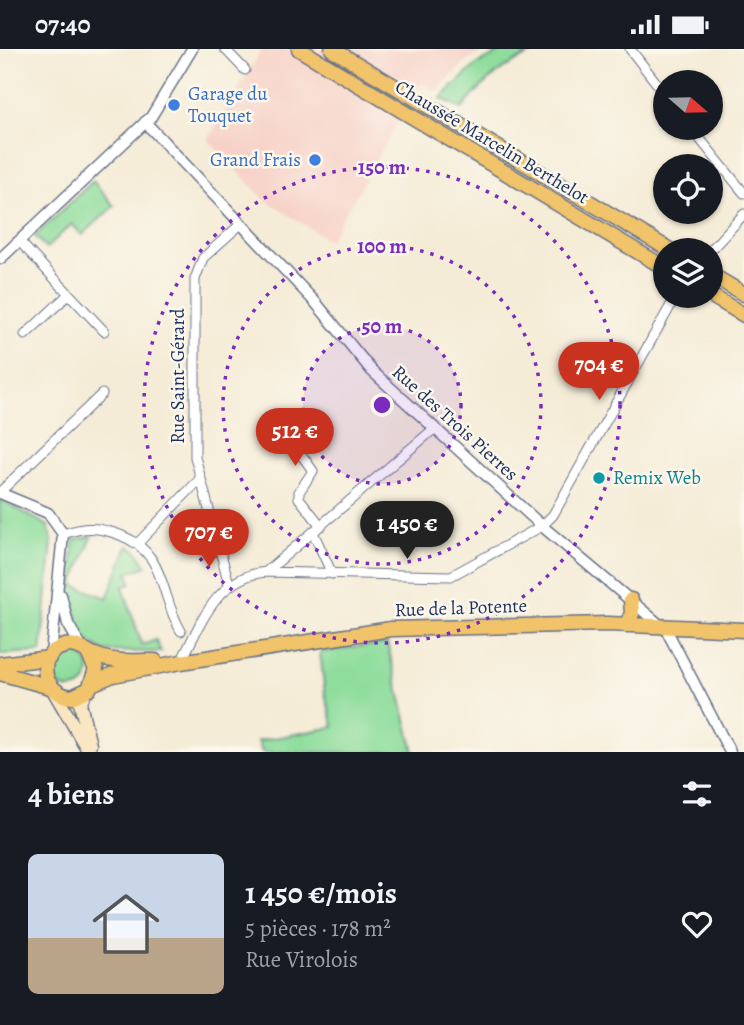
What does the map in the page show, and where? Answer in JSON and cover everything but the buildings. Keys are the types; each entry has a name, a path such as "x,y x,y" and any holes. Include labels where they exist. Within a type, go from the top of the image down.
{"main road":[{"name":"Chaussée Marcelin Berthelot","path":"299,49 653,261"},
{"name":"Chaussée Marcelin Berthelot","path":"332,49 653,240"},
{"path":"723,282 744,294"},
{"path":"723,303 744,315"},
{"path":"626,625 632,614 631,600"},
{"name":"Rue de la Potente","path":"90,688 113,675 391,629 626,625 744,630"},
{"path":"0,664 50,656 68,646 85,650 96,667 90,688 80,703 87,750"},
{"name":"Rue de la Potente","path":"85,650 111,659 181,662"},
{"path":"50,656 45,671 51,688 87,750"},
{"path":"0,673 51,688 69,697 90,688"}],"street":[{"path":"0,260 145,123 192,49"},
{"path":"225,49 245,70"},
{"path":"630,49 653,79"},
{"name":"Rue des Trois Pierres","path":"145,123 316,303 372,372 542,526 663,627 730,752"},
{"path":"701,140 744,193"},
{"path":"722,238 744,214"},
{"name":"Rue Saint-Gérard","path":"229,584 195,457 196,271 203,258 242,223"},
{"path":"20,241 104,331"},
{"path":"25,335 69,294"},
{"path":"181,662 219,594 243,576 267,572 451,576 542,526 552,515 669,308"},
{"path":"50,656 60,586 63,534 48,513 0,492 102,394"},
{"path":"316,418 291,440 313,467 311,479 298,495 317,529 331,574"},
{"path":"267,572 435,428"},
{"path":"138,543 199,480"},
{"path":"63,534 93,527 138,543 154,561 180,631"},
{"path":"60,586 68,624 85,650"}],"shaded area":[{"path":"262,49 489,49 469,59 436,91 421,83 329,241 263,198 208,140"}],"green space":[{"path":"505,49 541,49 497,73 462,109 441,98 475,66"},
{"path":"93,181 114,206 82,235 72,224 46,248 35,236"},
{"path":"0,499 48,526 52,541 41,652 0,654"},
{"path":"92,536 73,585 107,598 128,546 136,550 147,566 128,573 131,583 123,587 142,645 156,640 161,652 104,651 83,637 69,589 74,540"},
{"path":"387,643 414,752 262,752 258,741 334,727 325,694 320,652"},
{"path":"71,653 84,658 89,671 84,684 71,689 58,684 53,671 58,658"}],"place":[{"name":"Garage du Touquet","path":"174,105"},
{"name":"Grand Frais","path":"315,160"},
{"name":"Remix Web","path":"599,478"}]}
